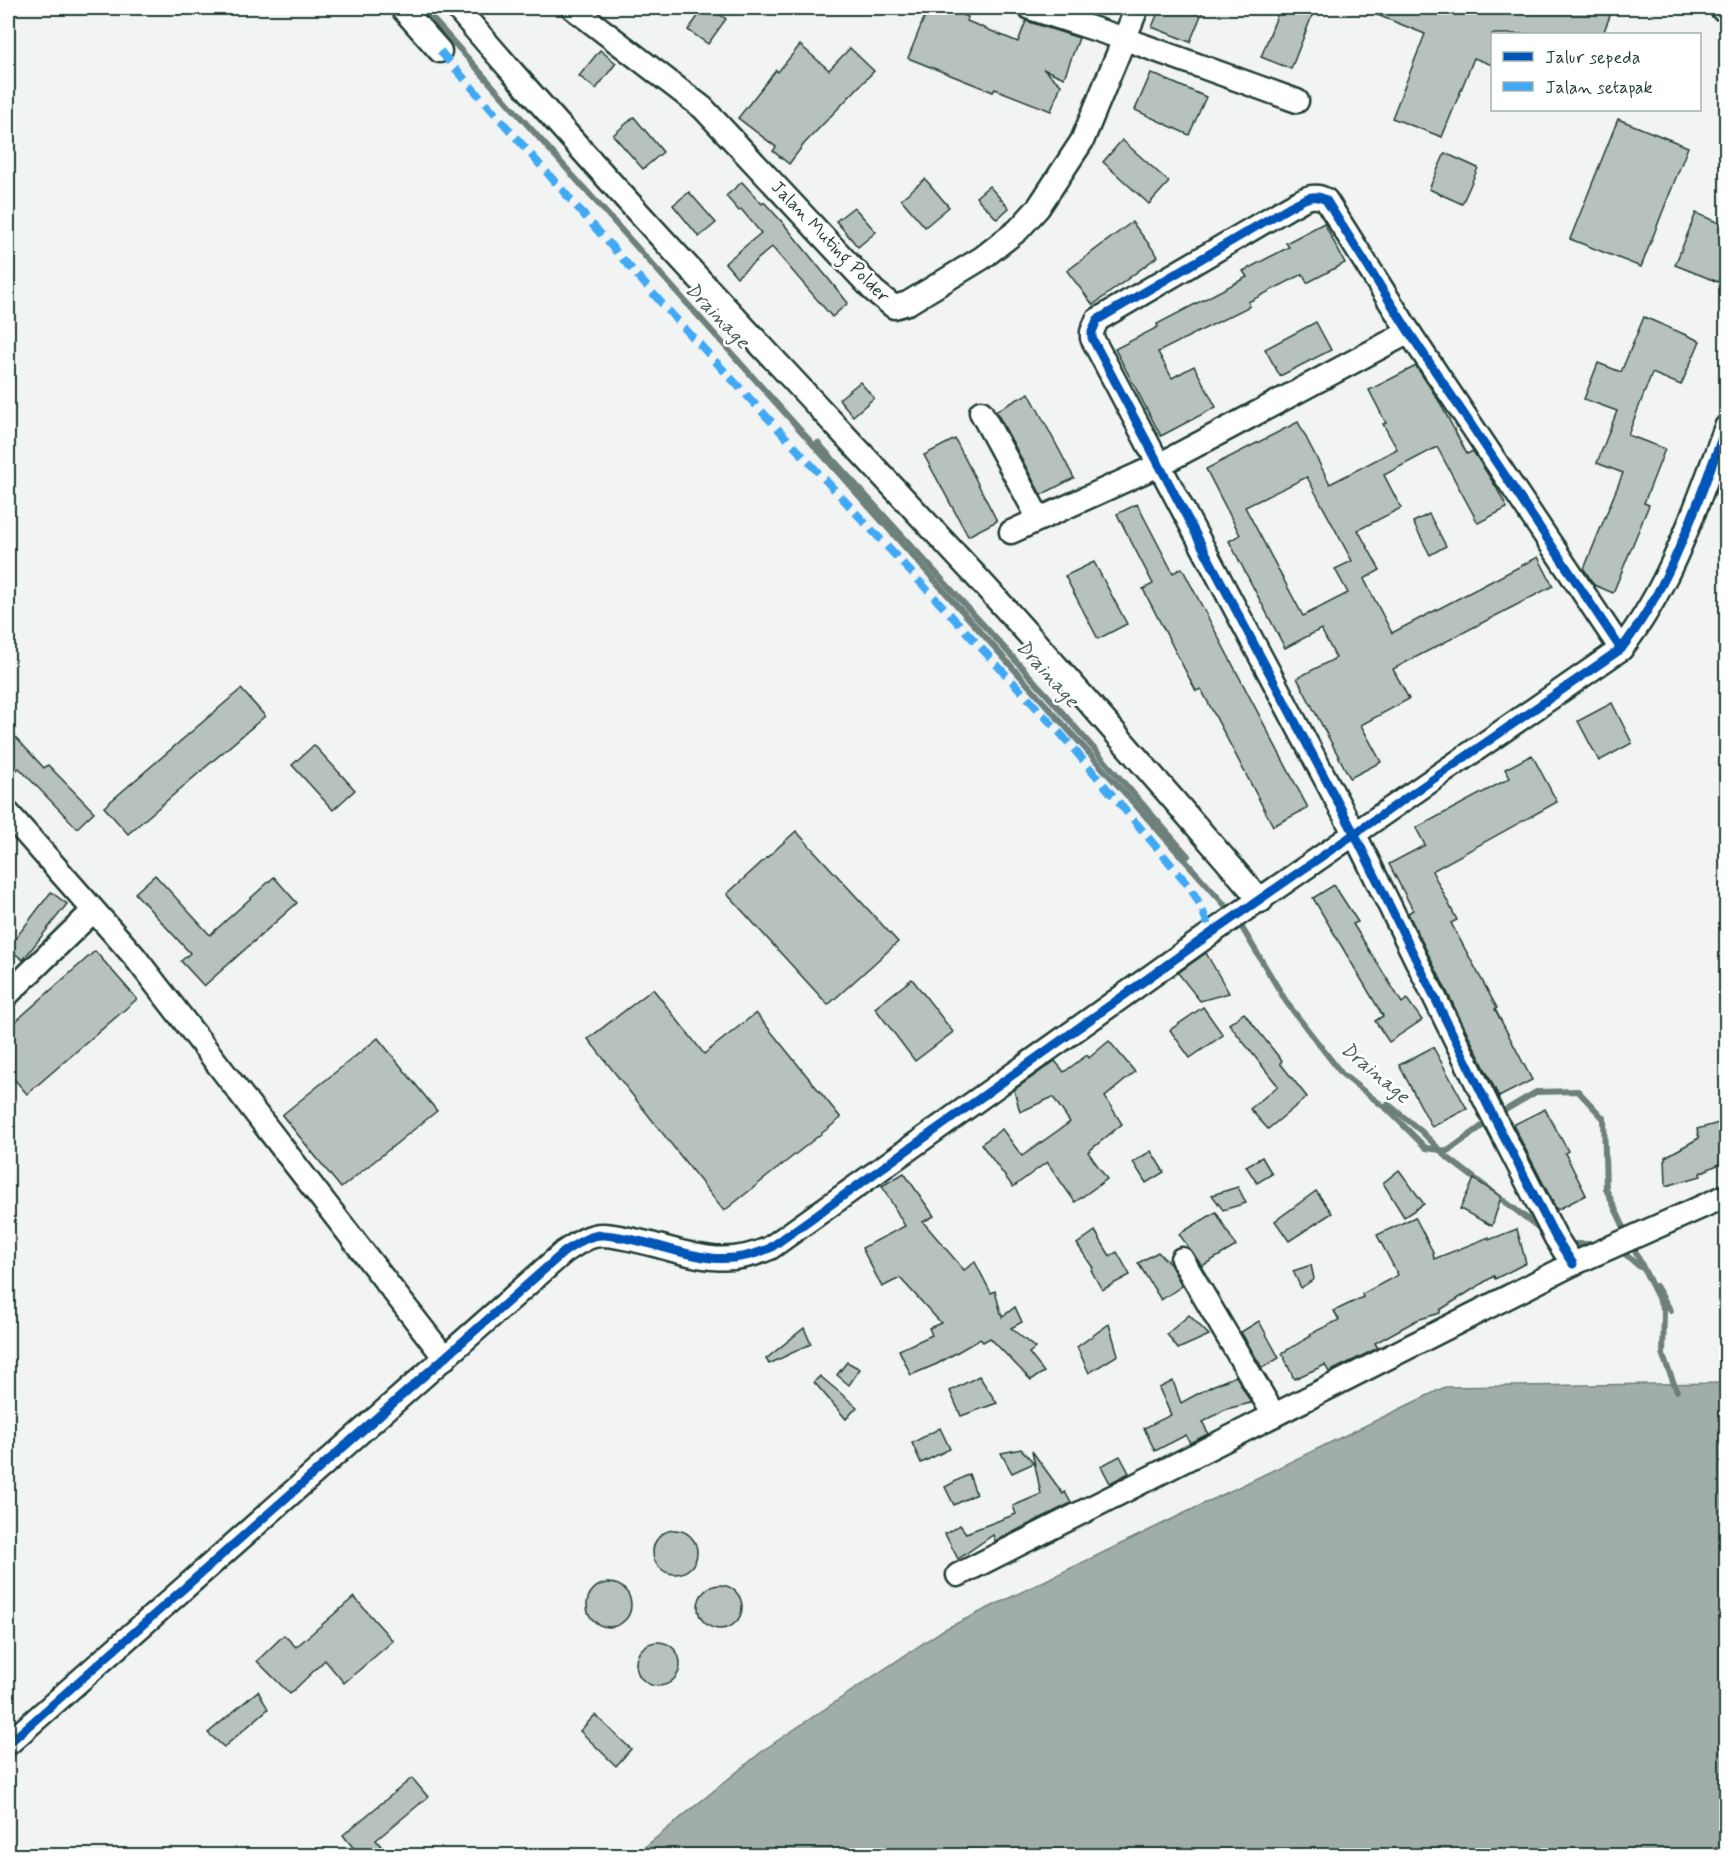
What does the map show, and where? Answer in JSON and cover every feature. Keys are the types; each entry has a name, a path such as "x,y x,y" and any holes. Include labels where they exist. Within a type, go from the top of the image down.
{"street":[{"path":"402,8 440,51"},
{"path":"457,8 568,136 1094,708 1253,906"},
{"name":"Jalan Muting Polder","path":"573,8 704,108 874,291 894,307 908,303 982,258 1018,230 1038,208 1082,141 1137,8"},
{"path":"1030,8 1125,39 1297,101"},
{"path":"1721,8 1726,9"},
{"path":"1573,1264 1556,1238 1489,1108 1354,833 1092,338 1097,320 1291,206 1312,196 1319,196 1326,200 1409,332 1621,649"},
{"path":"1011,532 1159,465 1409,332"},
{"path":"981,412 1039,519"},
{"path":"8,1744 564,1252 580,1241 600,1235 617,1236 714,1260 741,1258 770,1248 1217,929 1621,649 1637,629 1677,557 1726,427"},
{"path":"8,813 134,956 445,1358"},
{"path":"8,994 93,911"},
{"path":"958,1575 1573,1264 1726,1196"},
{"path":"1182,1259 1274,1415"}],"shaded area":[{"path":"1726,1383 1726,1855 635,1855 765,1749 943,1630 1445,1387"}],"building":[{"path":"704,8 710,8 726,19 708,44 688,30"},
{"path":"928,8 944,8 968,17 967,21 1018,42 1026,21 1079,38 1064,78 1043,69 1061,85 1051,111 995,89 993,92 908,58"},
{"path":"1160,8 1204,8 1190,42 1152,27"},
{"path":"1280,8 1315,8 1291,69 1261,57"},
{"path":"1360,8 1613,8 1603,33 1491,33 1491,65 1474,58 1442,137 1392,118 1425,34"},
{"path":"800,45 829,70 850,48 874,71 804,144 789,164 773,151 776,147 738,118 776,70 778,72"},
{"path":"600,50 616,63 596,89 579,76"},
{"path":"1151,73 1206,97 1189,135 1135,110"},
{"path":"634,117 663,152 643,169 613,135"},
{"path":"1618,119 1688,147 1641,267 1570,239"},
{"path":"1122,140 1169,182 1149,204 1103,162"},
{"path":"1445,153 1478,168 1462,204 1429,189"},
{"path":"925,179 949,207 925,227 901,199"},
{"path":"742,182 783,223 848,303 832,317 772,247 737,277 725,263 761,233 741,209 739,211 726,196"},
{"path":"989,186 1009,208 997,219 976,197"},
{"path":"689,192 716,223 699,237 673,205"},
{"path":"854,207 876,232 858,247 836,221"},
{"path":"1696,213 1726,226 1726,262 1718,282 1675,265"},
{"path":"1132,222 1158,256 1093,305 1067,271"},
{"path":"1324,223 1345,263 1307,283 1303,274 1248,302 1250,306 1158,352 1172,378 1194,366 1216,407 1161,436 1115,349 1158,327 1157,324 1247,277 1243,271 1289,247 1286,243"},
{"path":"1644,317 1700,341 1681,385 1652,373 1628,435 1665,449 1644,503 1649,505 1613,593 1594,585 1584,569 1623,473 1597,463 1617,411 1584,399 1598,363 1621,372"},
{"path":"1316,322 1331,350 1280,376 1265,349"},
{"path":"1416,366 1439,401 1467,454 1473,451 1507,508 1478,523 1437,447 1384,475 1401,508 1358,530 1380,570 1364,579 1392,633 1538,557 1553,586 1393,669 1409,699 1361,725 1381,762 1350,778 1297,678 1336,658 1321,629 1285,648 1229,541 1240,535 1206,469 1298,422 1330,484 1397,449 1383,424 1386,423 1369,390","holes":["1307,477 1352,561 1335,569 1348,593 1303,616 1245,507"]},
{"path":"860,382 874,398 853,416 839,399"},
{"path":"1029,393 1074,478 1041,495 996,411"},
{"path":"955,439 997,521 968,536 924,455"},
{"path":"1137,504 1173,573 1182,568 1308,808 1273,826 1201,689 1196,691 1143,589 1153,584 1117,514"},
{"path":"1429,514 1446,546 1430,555 1413,522"},
{"path":"1094,562 1127,624 1098,639 1065,576"},
{"path":"241,689 265,716 128,834 104,807"},
{"path":"1612,703 1632,743 1599,761 1578,721"},
{"path":"8,729 44,768 48,765 94,812 77,828 19,768 15,772 8,764"},
{"path":"314,745 355,790 333,810 292,765"},
{"path":"1532,755 1557,802 1432,871 1457,920 1451,923 1497,1008 1495,1009 1532,1080 1499,1097 1408,913 1413,910 1389,864 1425,845 1416,828 1510,778 1505,769"},
{"path":"796,831 898,942 828,1005 727,894"},
{"path":"155,875 210,935 274,877 297,903 204,986 181,961 190,953 135,893"},
{"path":"1334,885 1358,922 1353,924 1402,1003 1407,999 1422,1020 1389,1042 1375,1021 1383,1016 1313,898"},
{"path":"51,892 67,904 23,960 8,948"},
{"path":"95,951 137,999 27,1094 8,1072 8,1028"},
{"path":"1206,953 1229,993 1200,1001 1178,973"},
{"path":"912,979 953,1032 915,1061 875,1008"},
{"path":"653,989 704,1054 756,1013 841,1118 724,1211 588,1039"},
{"path":"1203,1007 1223,1035 1190,1058 1170,1030"},
{"path":"1244,1013 1307,1097 1268,1129 1250,1109 1278,1086 1229,1024"},
{"path":"378,1038 437,1111 341,1188 282,1115"},
{"path":"1109,1041 1135,1072 1105,1097 1122,1124 1088,1152 1107,1179 1075,1202 1047,1162 1013,1187 981,1144 1002,1129 1022,1156 1070,1122 1053,1097 1020,1112 1014,1090 1055,1061 1064,1072 1087,1055 1089,1058"},
{"path":"1433,1047 1467,1109 1432,1127 1399,1065"},
{"path":"1545,1109 1568,1151 1565,1153 1586,1195 1557,1210 1513,1125"},
{"path":"1726,1121 1726,1161 1700,1173 1701,1176 1666,1186 1665,1157 1699,1138 1697,1129"},
{"path":"1151,1151 1164,1172 1146,1183 1133,1162"},
{"path":"1262,1157 1272,1174 1257,1183 1246,1166"},
{"path":"1399,1170 1424,1204 1404,1217 1383,1183"},
{"path":"904,1173 934,1216 923,1222 964,1270 975,1262 991,1293 995,1291 1002,1317 1015,1307 1022,1322 1011,1328 1035,1348 1029,1353 1044,1372 1031,1380 990,1338 983,1342 980,1339 937,1364 911,1375 899,1350 932,1335 929,1328 941,1323 900,1278 882,1287 862,1248 905,1226 882,1186"},
{"path":"1474,1179 1501,1197 1492,1226 1460,1209"},
{"path":"1238,1187 1246,1203 1223,1210 1212,1195"},
{"path":"1316,1191 1332,1213 1289,1241 1275,1221"},
{"path":"1216,1212 1236,1246 1202,1266 1179,1234"},
{"path":"1415,1217 1433,1252 1434,1259 1489,1237 1489,1240 1517,1229 1526,1263 1495,1279 1494,1276 1440,1310 1440,1313 1417,1320 1375,1343 1378,1348 1329,1372 1325,1365 1294,1379 1282,1353 1311,1336 1310,1334 1339,1320 1334,1311 1363,1297 1362,1294 1398,1275 1377,1235"},
{"path":"1095,1231 1110,1256 1117,1252 1130,1275 1102,1290 1091,1270 1093,1268 1077,1244"},
{"path":"1158,1252 1170,1264 1182,1286 1161,1300 1138,1263"},
{"path":"1311,1265 1314,1279 1301,1288 1293,1271"},
{"path":"1189,1315 1209,1335 1178,1349 1167,1334"},
{"path":"1259,1321 1279,1358 1262,1368 1241,1332"},
{"path":"1109,1324 1118,1355 1089,1373 1077,1347"},
{"path":"804,1328 811,1344 769,1364 766,1359"},
{"path":"847,1362 860,1369 849,1385 837,1375"},
{"path":"820,1376 857,1407 846,1419 814,1382"},
{"path":"979,1376 997,1403 961,1416 950,1391"},
{"path":"1236,1376 1251,1403 1226,1409 1203,1422 1208,1434 1190,1443 1186,1435 1155,1451 1144,1428 1171,1415 1159,1388 1173,1381 1181,1403"},
{"path":"940,1428 950,1449 921,1463 912,1443"},
{"path":"1021,1449 1034,1463 1012,1473 1001,1453"},
{"path":"1032,1451 1063,1494 1065,1492 1071,1503 995,1541 993,1535 958,1559 945,1534 960,1525 966,1533 1016,1514 1013,1506 1041,1494"},
{"path":"1120,1456 1129,1473 1110,1483 1101,1466"},
{"path":"969,1474 976,1494 954,1505 945,1487"},
{"path":"675,1530 691,1536 697,1552 691,1568 675,1574 659,1568 653,1552 659,1536"},
{"path":"609,1583 625,1589 631,1605 625,1621 609,1627 593,1621 587,1605 593,1589"},
{"path":"720,1585 736,1591 742,1607 736,1623 720,1629 704,1623 698,1607 704,1591"},
{"path":"354,1597 393,1641 344,1683 325,1660 290,1694 257,1661 284,1635 296,1647"},
{"path":"658,1642 674,1648 680,1664 674,1680 658,1686 642,1680 636,1664 642,1648"},
{"path":"258,1691 268,1709 224,1747 208,1733"},
{"path":"595,1715 631,1749 616,1766 580,1731"},
{"path":"412,1778 428,1797 376,1840 389,1856 360,1856 343,1835"}],"waterway":[{"path":"423,8 1232,913"},
{"name":"Drainage","path":"818,443 1047,695 1188,856"},
{"name":"Drainage","path":"1238,921 1287,1003 1342,1074 1388,1110 1426,1148 1448,1151 1489,1121"},
{"path":"1497,1115 1536,1092 1578,1091 1604,1119 1606,1189 1627,1234"},
{"name":"Drainage","path":"1388,1104 1421,1131 1448,1158 1542,1230"},
{"path":"1631,1243 1664,1310 1663,1356 1677,1391"},
{"name":"Drainage","path":"1566,1244 1598,1244"},
{"name":"Drainage","path":"1618,1248 1640,1267"},
{"name":"Drainage","path":"1656,1286 1671,1311"}],"marked path":[{"path":"440,51 664,306 1061,734 1190,887 1201,906 1211,934"}],"cycle path":[{"path":"1573,1264 1556,1238 1489,1108 1354,833 1092,338 1097,320 1300,201 1312,197 1326,200 1409,332 1621,649"},
{"path":"8,1744 564,1252 597,1235 652,1244 702,1257 734,1258 752,1255 770,1248 1217,929 1621,649 1655,598 1669,570 1726,427"}]}
